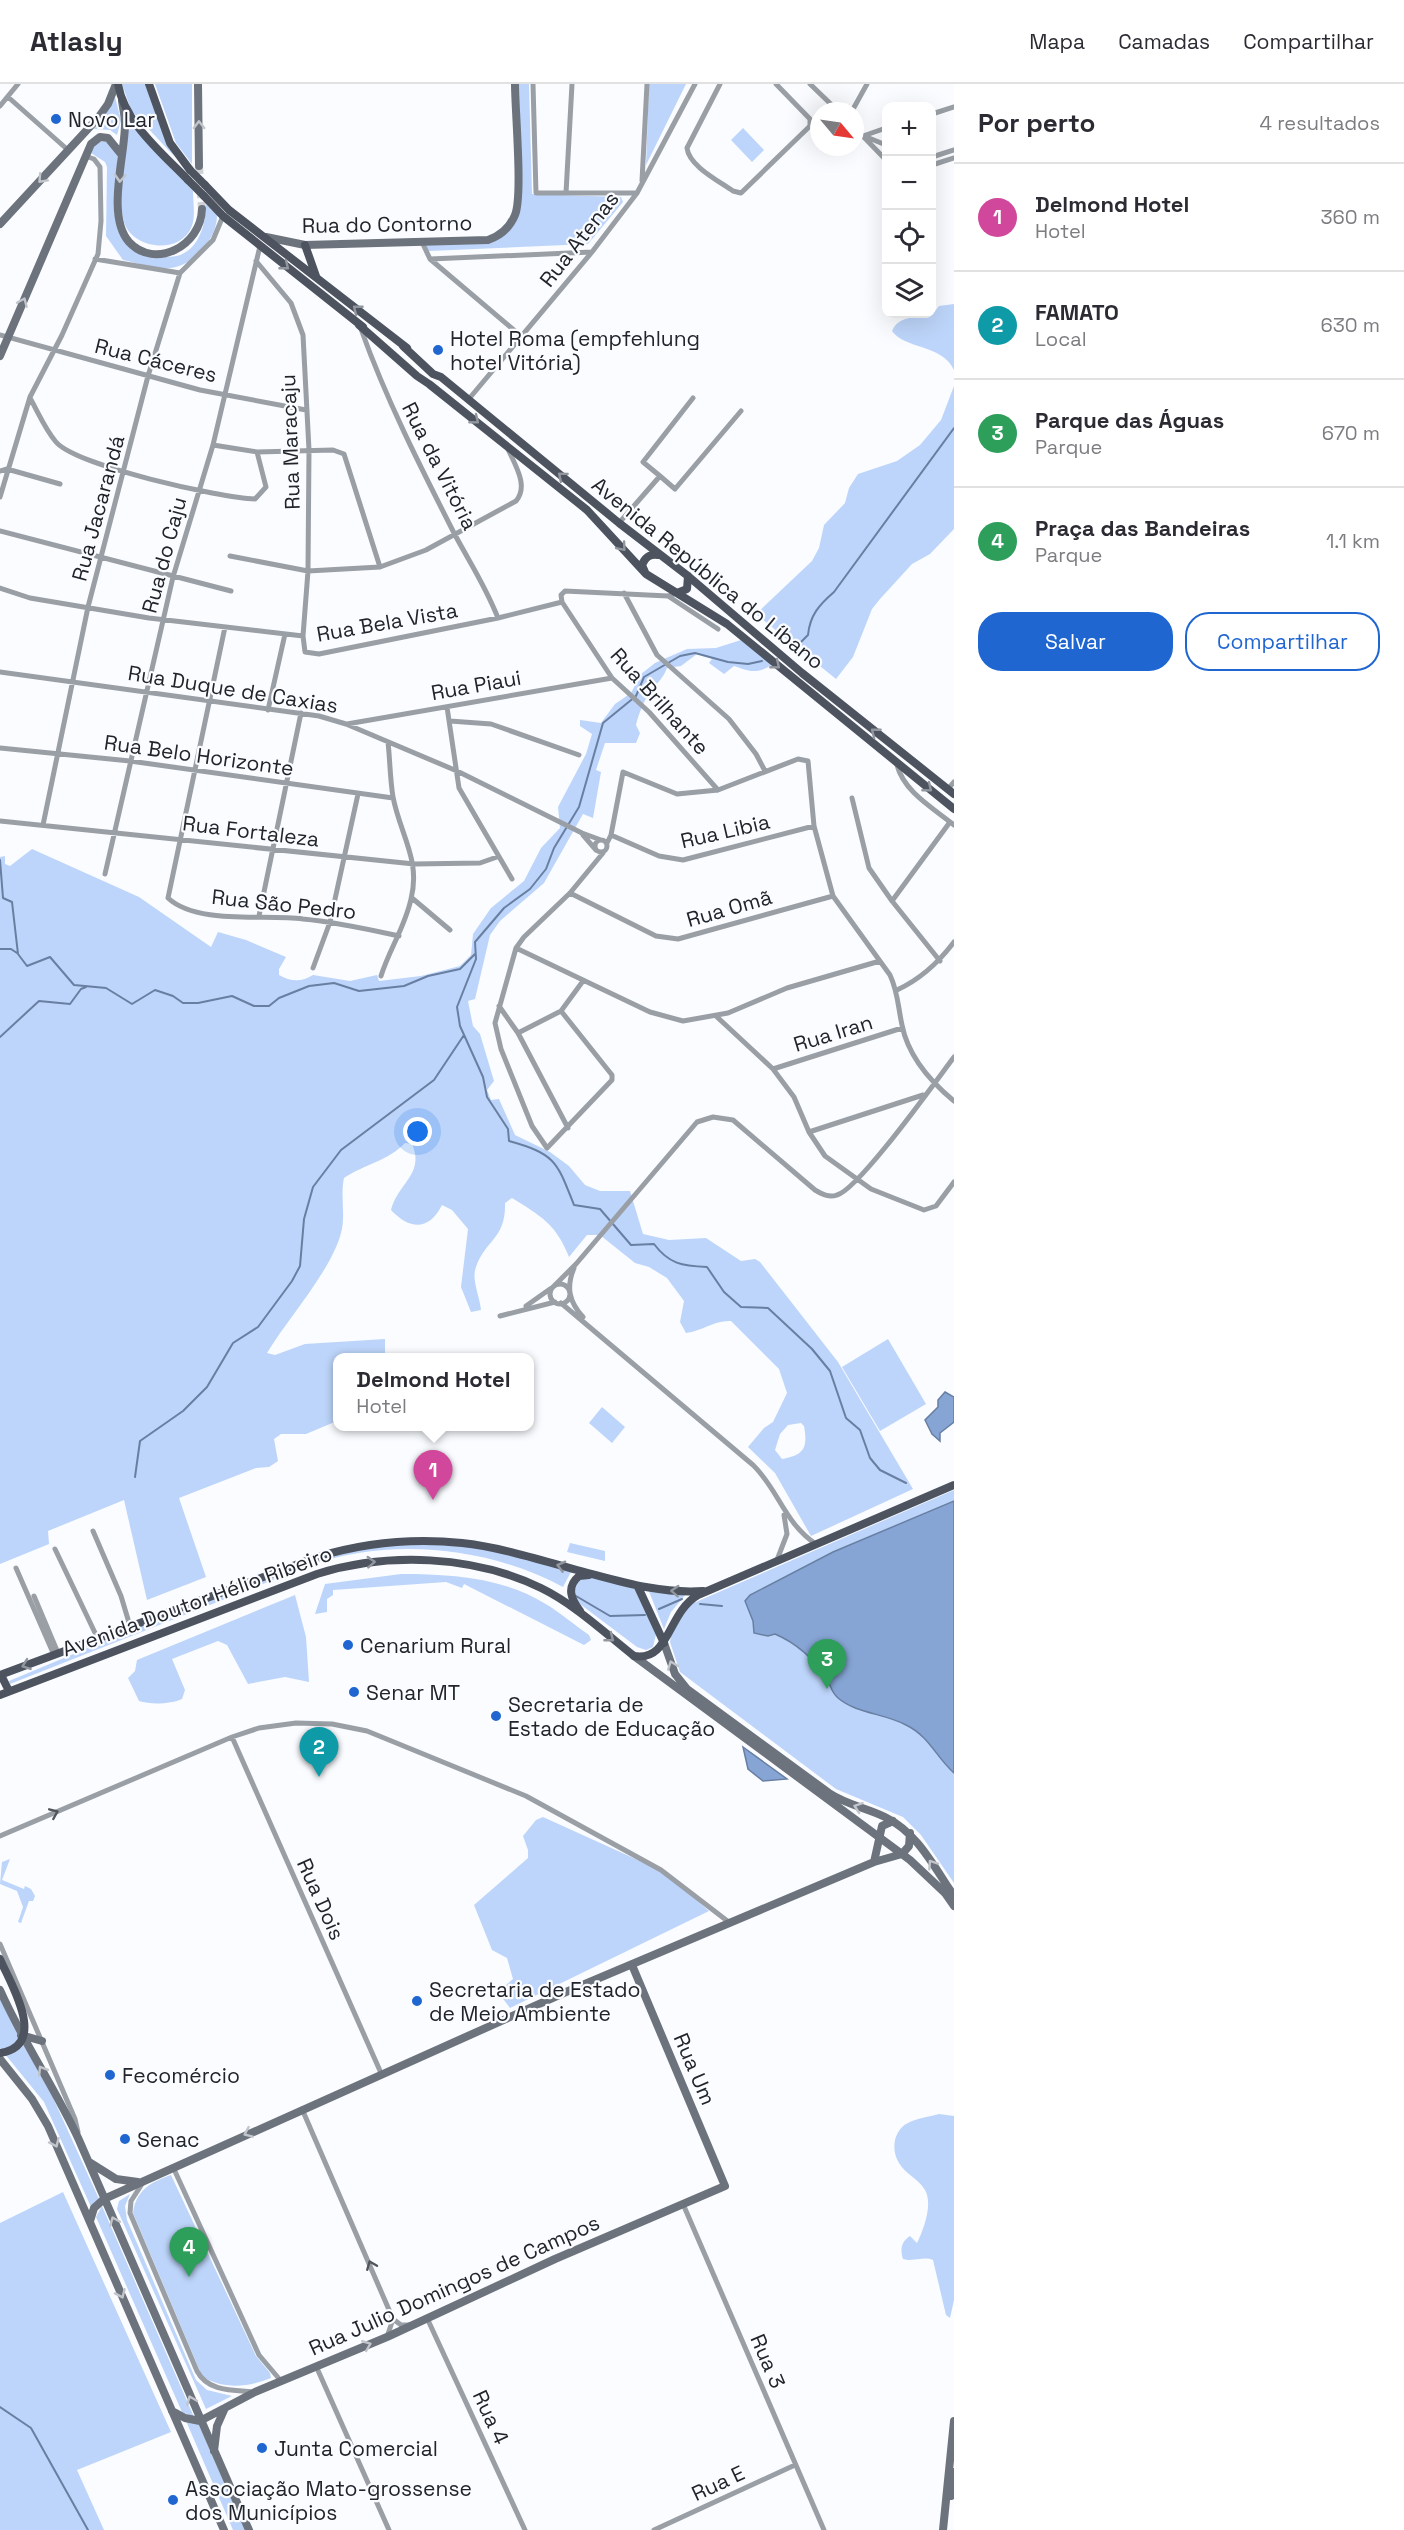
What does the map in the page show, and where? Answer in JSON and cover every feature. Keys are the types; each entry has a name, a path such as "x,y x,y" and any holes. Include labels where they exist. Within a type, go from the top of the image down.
{"main road":[{"name":"Avenida República do Líbano","path":"117,84 121,100 129,114 223,216 420,372 429,384 594,517 646,574 727,624 954,809"},
{"name":"Avenida República do Líbano","path":"149,84 170,143 195,168 205,185 229,210 436,370 468,400 658,555 688,576 802,673 952,788"},
{"path":"304,245 316,276"},
{"path":"646,574 642,567 645,559 650,555 658,555"},
{"path":"677,593 687,589 688,576"},
{"name":"Avenida Doutor Hélio Ribeiro","path":"664,1642 678,1611 687,1601 954,1485"},
{"name":"Avenida Doutor Hélio Ribeiro","path":"1,1675 97,1637 317,1557 383,1543 462,1543 638,1587 675,1592 711,1590"},
{"name":"Avenida Doutor Hélio Ribeiro","path":"4,1693 316,1574 357,1563 403,1560 456,1562 510,1575 543,1589 587,1619 634,1656"},
{"path":"587,1619 573,1602 572,1585 579,1576 596,1575"},
{"path":"634,1656 651,1656 664,1642 638,1587"},
{"path":"1,1675 4,1693"},
{"path":"0,1959 26,2022 19,2043 13,2049 0,2053"}],"street":[{"path":"0,106 18,84"},
{"path":"0,224 106,107 117,84"},
{"path":"195,168 198,84"},
{"name":"Rua do Contorno","path":"262,236 304,245 488,240 500,234 512,221 517,206 514,84"},
{"path":"533,84 536,193 637,193"},
{"path":"566,193 572,84"},
{"path":"642,185 647,84"},
{"name":"Rua Atenas","path":"468,400 592,252 637,193 695,84"},
{"path":"720,84 687,152 700,167 733,191 741,193 810,126 810,119 776,84"},
{"path":"810,84 829,102"},
{"path":"857,102 867,84"},
{"path":"8,97 68,150"},
{"path":"121,100 125,124 121,154 121,224 128,239 136,248 152,252 179,249 196,233 201,209"},
{"path":"936,113 954,107"},
{"path":"864,136 882,130"},
{"path":"864,136 882,139"},
{"path":"0,356 4,336 93,141 100,137 111,140 121,154"},
{"path":"864,137 882,156"},
{"path":"935,156 954,150"},
{"path":"0,497 3,470 30,397 55,351 99,246 100,171 97,162 85,156"},
{"path":"936,164 954,158"},
{"name":"Rua Jacarandá","path":"42,825 88,607 103,558 148,376 180,273 213,240 223,216"},
{"path":"423,242 430,259 522,337"},
{"name":"Rua do Caju","path":"105,874 173,577 213,445 260,246"},
{"path":"430,259 592,252"},
{"path":"95,260 180,273"},
{"name":"Rua Maracaju","path":"256,261 291,303 301,327 309,450 308,571 303,636"},
{"name":"Rua da Vitória","path":"359,325 376,372 456,535 484,583 498,618"},
{"name":"Rua Cáceres","path":"4,336 148,376 306,410"},
{"path":"30,397 56,442 68,452 125,471 198,490 255,499 266,487 256,452"},
{"path":"693,398 643,462 675,489 741,411"},
{"path":"213,445 256,452 333,450 344,454 380,567"},
{"path":"230,556 308,571 380,567 405,559 510,506 520,496 521,482 506,445"},
{"path":"3,470 60,484"},
{"path":"619,523 660,476"},
{"path":"0,531 231,591"},
{"name":"Rua Bela Vista","path":"0,588 30,598 163,620 303,636 305,652 319,654 498,618 562,602 561,595 565,591 624,592 668,596 677,593"},
{"path":"624,592 657,655 729,719 756,754 765,771"},
{"path":"668,596 718,629"},
{"name":"Rua Brilhante","path":"562,602 612,678 638,702 718,790"},
{"path":"180,839 225,627"},
{"path":"268,710 285,634"},
{"name":"Rua Duque de Caxias","path":"0,672 147,690 268,710 301,713 346,724 457,771 604,842"},
{"name":"Rua Piaui","path":"346,724 612,678"},
{"path":"447,707 459,788 497,857 512,879"},
{"path":"259,916 301,713"},
{"path":"450,721 491,724 579,755"},
{"path":"381,976 388,955 399,936 412,898 414,864 393,798 388,742"},
{"name":"Rua Belo Horizonte","path":"0,748 57,752 194,769 393,798"},
{"path":"561,1011 612,1075 612,1080 547,1148 532,1126 501,1049 495,1023 516,948 570,893 589,870 599,851 597,842 604,842 611,835 623,772 677,795 718,790 801,759 808,761 814,826 834,896 880,960 897,990 902,1028 933,1084 954,1101"},
{"name":"Avenida República do Líbano","path":"896,762 900,776 908,788 952,824"},
{"path":"313,968 330,922 357,794"},
{"path":"852,798 869,868 940,961"},
{"name":"Rua Fortaleza","path":"1,822 414,864 480,863 497,857"},
{"path":"892,901 910,874 952,824"},
{"name":"Rua Libia","path":"611,835 659,856 683,860 814,826"},
{"name":"Rua Duque de Caxias","path":"582,833 599,851"},
{"name":"Rua São Pedro","path":"180,839 168,898 175,904 209,914 330,922 399,936"},
{"path":"599,851 607,849 604,842"},
{"name":"Rua Omã","path":"570,893 656,936 678,939 834,896"},
{"path":"412,898 450,930"},
{"path":"897,990 908,985 940,961 954,942"},
{"path":"516,948 650,1011 683,1021 717,1017 787,988 880,960"},
{"path":"518,1033 561,1011 583,981"},
{"path":"499,1006 518,1033 568,1128"},
{"path":"717,1017 773,1068 794,1097 809,1132 825,1156 858,1181 918,1209 930,1210 936,1206 954,1182"},
{"name":"Rua Iran","path":"773,1068 902,1028"},
{"path":"517,1311 552,1287 576,1264 693,1126 713,1117 733,1120 823,1195 836,1196 858,1181 954,1057"},
{"path":"809,1132 924,1094"},
{"path":"500,1316 558,1303 568,1298 570,1281 576,1264"},
{"path":"552,1287 563,1284 578,1312 599,1333 753,1465 764,1476 794,1526 816,1544"},
{"path":"552,1287 550,1294 558,1303 599,1333"},
{"path":"776,1562 787,1534 783,1510"},
{"path":"93,1531 122,1596 130,1626"},
{"path":"55,1550 97,1637"},
{"path":"16,1568 56,1654"},
{"path":"34,1596 56,1654"},
{"path":"664,1642 675,1674 687,1689 829,1794 893,1821 910,1833 954,1896"},
{"path":"634,1656 920,1868 954,1906"},
{"path":"0,1836 232,1737 259,1728 312,1722 350,1726 383,1737 526,1796 661,1870 684,1885 730,1923"},
{"name":"Rua Dois","path":"232,1737 381,2073"},
{"path":"874,1862 882,1826 893,1821"},
{"path":"90,2221 94,2208 104,2199 139,2182 381,2073 632,1965 874,1862 902,1854 909,1846 910,1833"},
{"path":"892,1857 920,1868"},
{"path":"0,1944 75,2119 79,2140"},
{"name":"Rua Um","path":"632,1965 725,2186"},
{"path":"0,1990 21,2035 57,2095 79,2140 249,2530"},
{"path":"21,2035 42,2041"},
{"path":"0,2060 32,2099 48,2126 224,2530"},
{"path":"302,2109 393,2319 401,2325 412,2325"},
{"path":"88,2162 116,2179 139,2182"},
{"path":"173,2167 259,2355 281,2381"},
{"path":"148,2179 134,2194 130,2213 200,2378 213,2387 255,2392"},
{"name":"Rua Julio Domingos de Campos","path":"200,2421 255,2392 387,2337 725,2186"},
{"name":"Rua 3","path":"683,2204 824,2530"},
{"name":"Rua 4","path":"427,2318 525,2530"},
{"path":"387,2337 393,2319"},
{"path":"316,2366 389,2530"},
{"path":"214,2452 217,2426 225,2407"},
{"path":"172,2411 185,2418 200,2421"},
{"path":"942,2530 954,2421"},
{"name":"Rua E","path":"654,2530 795,2465"},
{"path":"948,2530 954,2472"}],"shaded area":[{"path":"122,84 147,84 165,140 174,156 131,110"},
{"path":"155,84 192,84 192,164 176,143"},
{"path":"517,84 529,84 532,194 621,197 623,202 588,244 429,251 424,244 503,236 516,222"},
{"path":"649,84 686,84 646,165"},
{"path":"115,97 121,120 117,135 110,130 94,129"},
{"path":"130,120 193,191 193,224 185,237 177,242 167,245 146,243 136,238 124,222 121,185"},
{"path":"743,128 764,150 752,162 731,140"},
{"path":"97,141 108,142 118,152 116,184 126,243 162,256 173,257 182,254 190,249 201,233 206,204 217,214 216,223 214,232 196,256 180,266 171,268 153,267 123,260 106,236 107,167 105,162 91,153 93,144"},
{"path":"954,304 954,370 941,355 905,341 892,331 899,322 911,318 936,318 936,310 939,306"},
{"path":"954,386 954,529 930,554 912,564 872,609 853,657 836,679 756,614 812,561 819,548 824,525 845,503 849,488 858,474 897,461 920,445 941,420"},
{"path":"741,640 773,664 754,671 734,666 724,674 709,663 712,659 697,654 681,666 667,668 642,708 636,725 640,733 636,743 605,743 596,770 601,772 593,818 583,814 544,883 500,921 490,935 475,999 468,1001 473,1026 480,1034 494,1081 487,1090 491,1100 499,1099 515,1135 550,1152 569,1166 585,1185 600,1191 630,1191 643,1234 669,1240 706,1238 741,1261 755,1259 760,1262 838,1362 913,1489 811,1536 775,1473 748,1447 764,1428 773,1422 787,1393 779,1369 731,1321 719,1322 686,1333 680,1322 684,1301 667,1278 649,1267 635,1263 600,1235 587,1235 569,1257 553,1229 531,1210 512,1198 505,1203 499,1232 485,1250 476,1267 475,1282 481,1310 471,1312 461,1287 468,1229 452,1210 442,1205 431,1220 419,1225 405,1221 391,1210 394,1201 413,1171 415,1163 412,1144 405,1143 391,1154 344,1178 342,1226 336,1248 319,1278 267,1353 275,1355 305,1344 385,1339 385,1353 333,1353 333,1423 306,1434 281,1434 274,1439 278,1461 269,1467 256,1468 179,1498 206,1577 147,1600 124,1500 48,1531 49,1544 0,1564 0,857 5,856 5,864 10,866 32,849 139,897 211,947 218,932 246,940 286,957 279,969 279,975 288,979 301,980 313,975 350,981 377,975 379,981 421,976 460,966 471,955 473,934 491,908 524,881 541,848 560,828 558,807 586,754 592,734 580,726 580,720 601,723 615,704 631,693 641,674 655,663 687,649 716,648","holes":["801,1423 804,1426 803,1449 795,1455 782,1459 775,1450 780,1434 788,1425"]},
{"path":"888,1339 926,1404 880,1431 842,1367"},
{"path":"945,1392 954,1397 954,1422 940,1433 940,1441 932,1434 925,1420 938,1407 938,1400"},
{"path":"602,1407 625,1427 612,1443 589,1423"},
{"path":"954,1490 954,1883 921,1835 903,1817 836,1789 680,1672 670,1642 672,1631 689,1605"},
{"path":"954,1501 954,1773 927,1741 914,1730 898,1721 854,1707 838,1698 822,1672 797,1647 775,1634 768,1636 754,1633 753,1621 745,1601 750,1595 833,1552"},
{"path":"461,1543 572,1570 563,1587 534,1573 504,1563 439,1550 373,1551 341,1556 311,1565 10,1684 9,1681 98,1642 353,1547"},
{"path":"570,1543 605,1551 605,1561 567,1552"},
{"path":"401,1574 456,1576 493,1582 511,1588 528,1594 550,1607 589,1635 591,1640 584,1645 464,1584 462,1588 446,1582 333,1590 333,1595 327,1599 327,1612 315,1614 325,1584"},
{"path":"585,1576 635,1587 656,1634 653,1647 646,1650 637,1647 576,1601 574,1583"},
{"path":"648,1589 686,1594 671,1612 664,1629"},
{"path":"295,1595 306,1637 309,1682 285,1677 248,1684 227,1645 218,1641 172,1659 185,1690 182,1699 161,1703 139,1701 128,1678 135,1671 137,1660"},
{"path":"743,1747 787,1779 763,1781 748,1769"},
{"path":"543,1817 651,1866 674,1880 709,1911 510,2008 498,1992 513,1979 507,1958 492,1950 474,1905 528,1858 523,1836 536,1820"},
{"path":"10,1859 2,1880 24,1889 25,1886 31,1889 35,1896 33,1901 29,1901 21,1923 18,1922 23,1907 17,1891 0,1884 2,1862"},
{"path":"0,1998 44,2078 99,2199 91,2207 44,2102 0,2048"},
{"path":"939,2114 954,2116 954,2300 950,2318 946,2315 933,2260 903,2259 903,2243 910,2236 917,2243 920,2237 927,2216 928,2202 925,2190 899,2163 894,2147 896,2136 903,2126 915,2120"},
{"path":"171,2175 256,2356 270,2373 271,2378 236,2386 219,2383 202,2376 133,2213 137,2198 146,2188"},
{"path":"63,2192 171,2432 77,2470 104,2530 0,2530 0,2223"},
{"path":"130,2194 125,2206 127,2220 196,2380 207,2390 232,2396 206,2409 117,2209 119,2201"},
{"path":"102,2206 194,2417 182,2412 96,2217"},
{"path":"186,2421 198,2423 245,2530 233,2530"}],"waterway":[{"path":"796,647 808,635 816,611 834,592 954,428"},
{"path":"762,661 748,664 728,662 695,653 680,656 644,677 636,696 603,723 579,807 554,848 546,869 530,889 504,908 475,942 476,959 457,1007 460,1026 483,1077 487,1097 508,1129 509,1141 537,1150 546,1156 558,1169 574,1205 600,1209 631,1245 654,1244 665,1256 677,1263 707,1267 724,1292 741,1307 768,1308 812,1349 830,1371 846,1418 860,1430 870,1458 880,1470 906,1483"},
{"path":"0,860 3,898 12,902 18,954 27,966 50,957 74,985 106,988 132,1004 155,990 173,996 183,1003 198,1003 232,996 254,1006 269,1006 279,998 309,986 334,983 359,991 404,986 428,976 460,969 475,954"},
{"path":"0,949 11,949 17,953"},
{"path":"0,1037 39,1001 70,1004 81,989 86,987"},
{"path":"135,1477 140,1441 183,1411 207,1387 233,1343 258,1327 292,1281 300,1266 304,1219 313,1187 341,1150 434,1080 464,1035"},
{"path":"576,1596 610,1616 645,1615"},
{"path":"659,1609 682,1599"},
{"path":"700,1604 722,1606"},
{"path":"0,2407 31,2428 88,2530"}],"tunnel":[{"path":"199,166 202,209"}],"place":[{"name":"Novo Lar","path":"56,119"},
{"name":"Hotel Roma (empfehlung hotel Vitória)","path":"438,350"},
{"name":"Delmond Hotel","path":"433,1500"},
{"name":"Cenarium Rural","path":"348,1645"},
{"name":"Parque das Águas","path":"827,1689"},
{"name":"Senar MT","path":"354,1692"},
{"name":"Secretaria de Estado de Educação","path":"496,1716"},
{"name":"FAMATO","path":"319,1777"},
{"name":"Secretaria de Estado de Meio Ambiente","path":"417,2001"},
{"name":"Fecomércio","path":"110,2075"},
{"name":"Senac","path":"125,2139"},
{"name":"Praça das Bandeiras","path":"189,2277"},
{"name":"Junta Comercial","path":"262,2448"},
{"name":"Associação Mato-grossense dos Municípios","path":"173,2500"}]}
